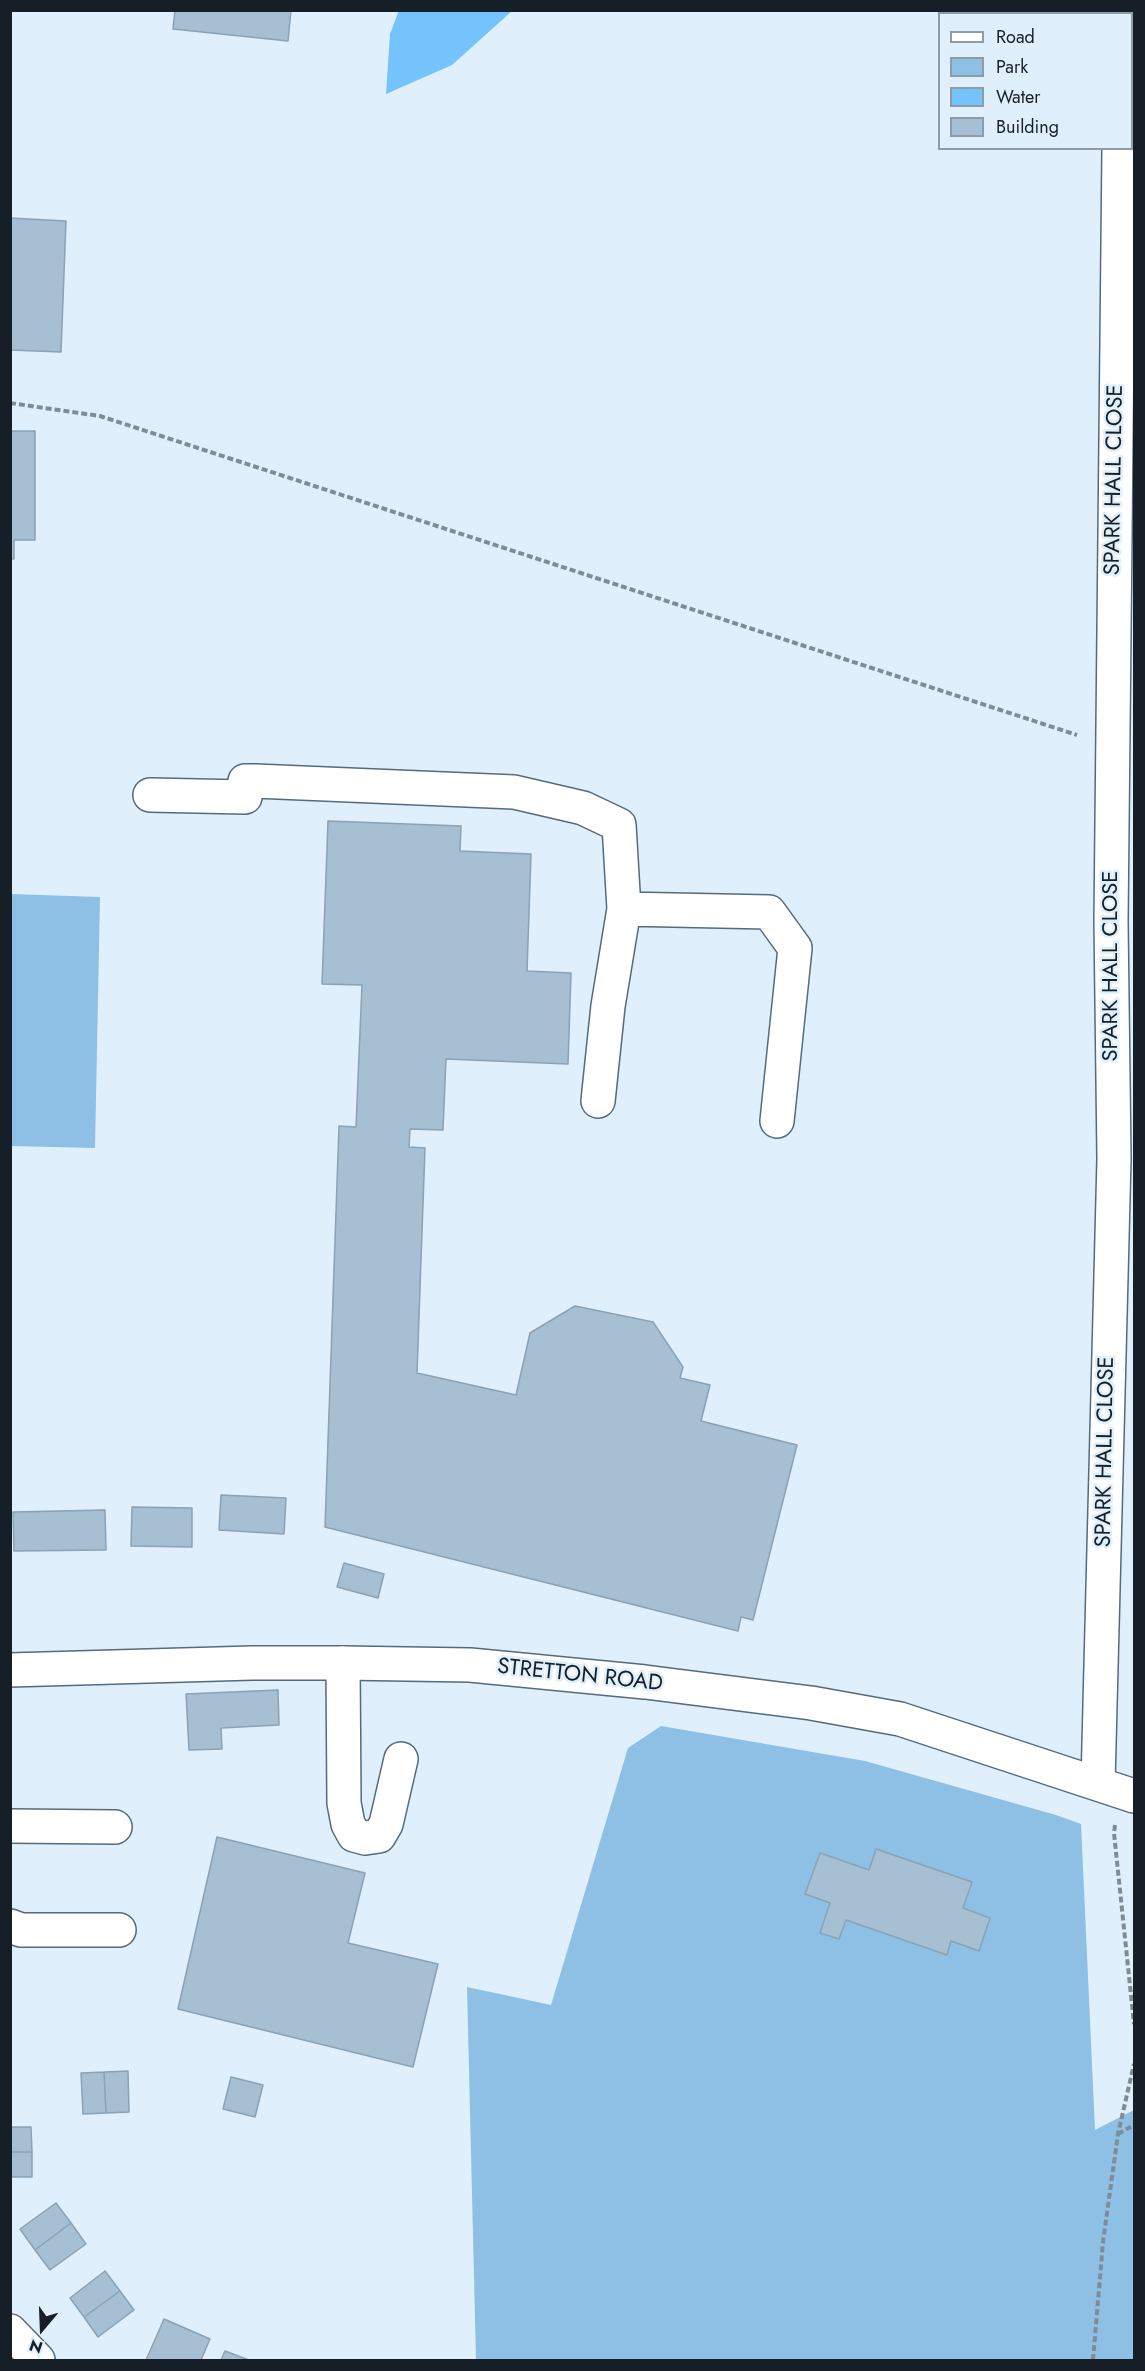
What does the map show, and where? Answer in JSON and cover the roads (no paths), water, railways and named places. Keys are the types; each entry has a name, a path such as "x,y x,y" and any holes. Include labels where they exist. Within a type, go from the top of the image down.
{"street":[{"name":"SPARK HALL CLOSE","path":"1119,150 1124,580 1112,747 1111,921 1119,1791"},
{"path":"150,795 245,797 245,781 514,792 583,808 619,825 624,909 608,1006 598,1101"},
{"path":"624,909 769,912 795,948 777,1121"},
{"name":"STRETTON ROAD","path":"10,1670 252,1663 471,1665 645,1682 811,1703 900,1719 1119,1791"},
{"path":"343,1663 344,1803 348,1824 354,1834 365,1838 379,1836 386,1824 401,1759"},
{"path":"10,1826 115,1827"},
{"path":"10,1926 21,1930 118,1930"},
{"path":"10,2331 38,2361"}],"water":[{"path":"399,10 512,11 452,65 386,94 390,34"}]}
